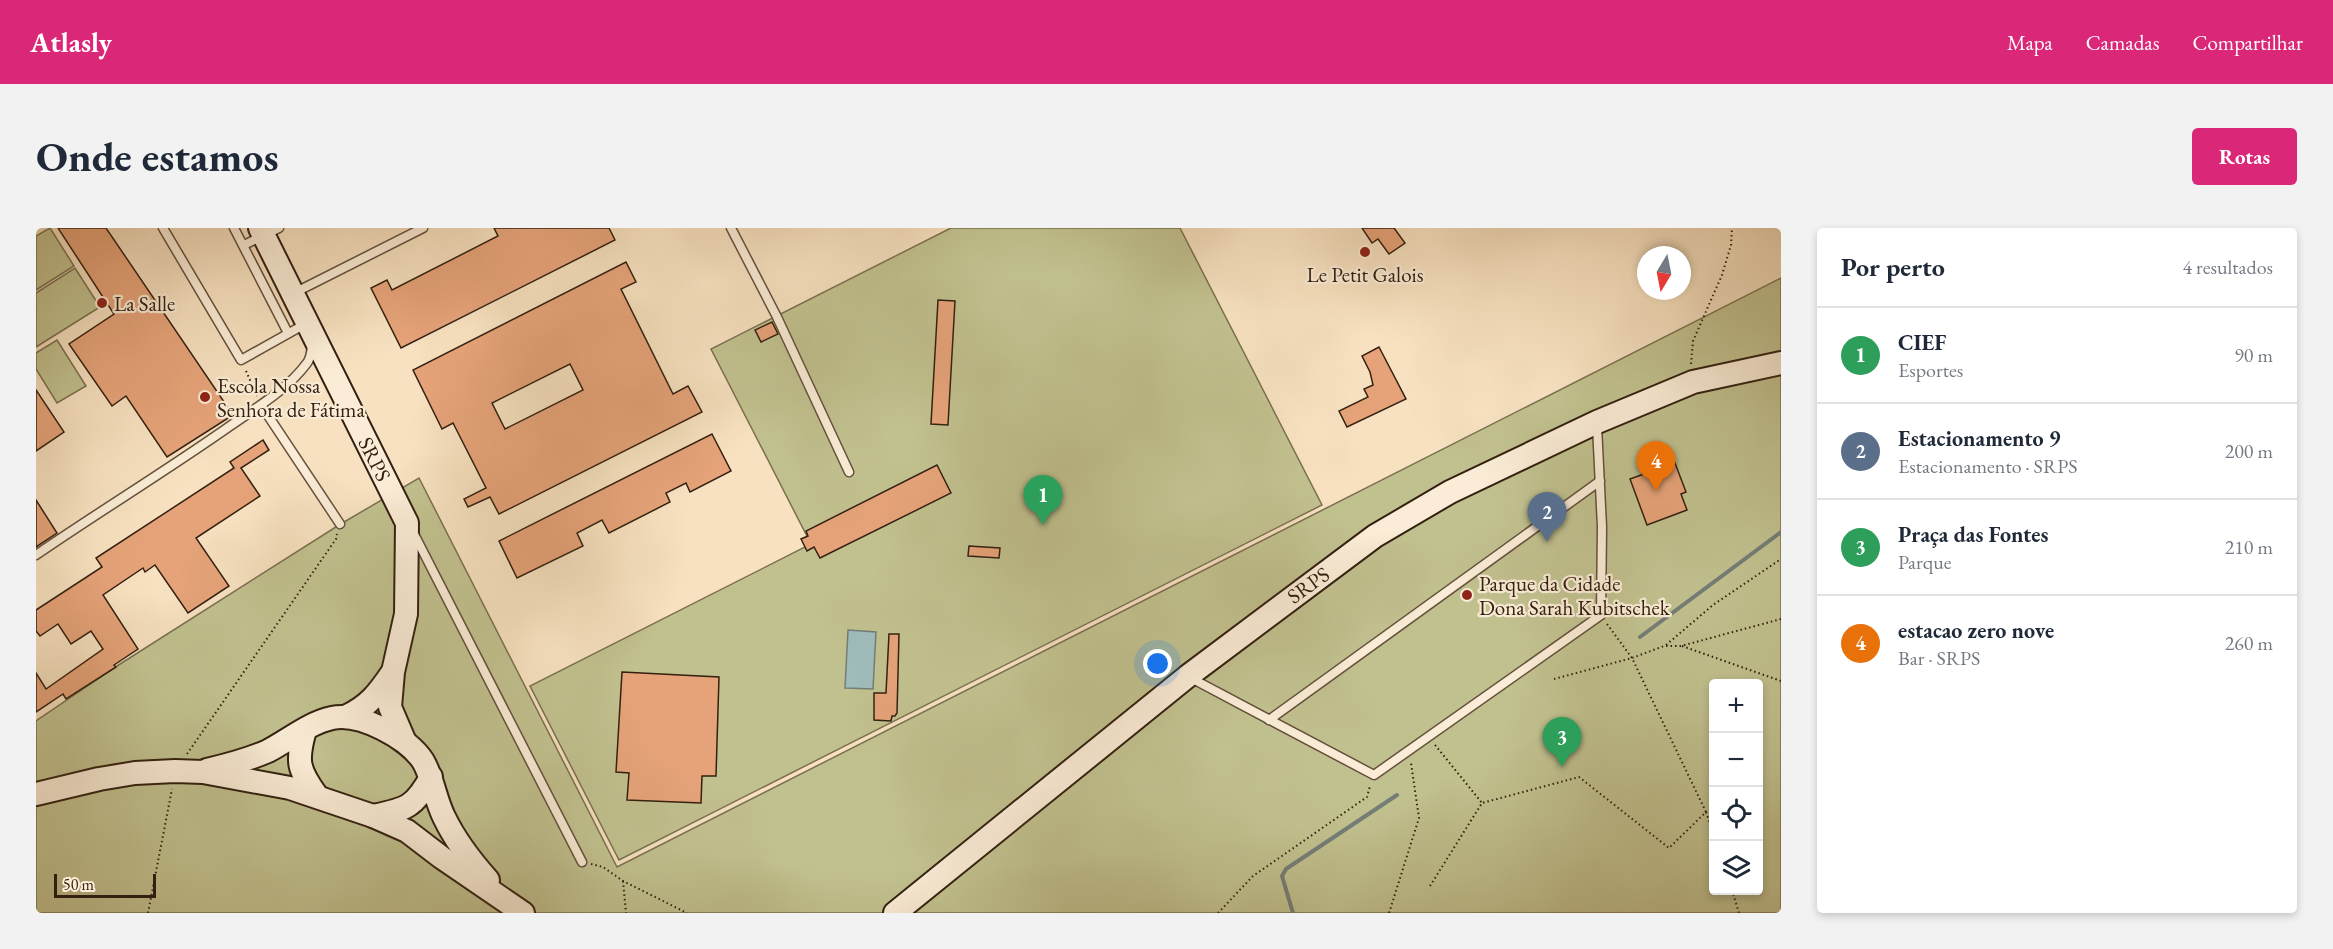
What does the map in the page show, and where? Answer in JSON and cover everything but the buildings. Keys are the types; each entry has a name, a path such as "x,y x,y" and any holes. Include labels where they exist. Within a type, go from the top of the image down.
{"main road":[{"name":"SRPS","path":"261,234 294,293 303,331 407,523 406,614 393,672 390,707 405,742"},
{"name":"SRPS","path":"895,913 1188,676 1375,536 1450,492 1597,422 1693,382 1781,363"},
{"name":"SRPS","path":"203,772 246,760 315,724 347,716 363,709 393,672"},
{"name":"SRPS","path":"347,716 388,732 405,742 423,761 431,777 435,797 453,834 473,863 516,908"},
{"path":"305,730 299,750 299,762 303,777 317,796"},
{"name":"SRPS","path":"36,794 126,774 175,771 203,772 290,788 373,816 407,831 516,908"},
{"path":"373,816 402,810 418,799 431,777"}],"lane":[{"path":"163,228 241,360 303,331"},
{"path":"36,555 112,502 134,492 168,470 261,405 290,383 309,361 303,331 261,234 234,228"},
{"path":"294,293 423,228"},
{"path":"731,228 773,310 849,472"},
{"path":"261,405 340,524"},
{"path":"1188,676 1374,775 1601,615 1602,527 1597,422"},
{"path":"1269,720 1600,481"},
{"path":"407,523 582,862"}],"path":[{"path":"1693,382 1691,368 1693,341 1722,275 1731,245 1732,228"},
{"path":"241,360 261,405"},
{"path":"148,913 175,771 336,539 340,524"},
{"path":"1554,679 1632,658 1664,646 1713,605 1781,559"},
{"path":"1601,615 1632,658 1709,822"},
{"path":"1664,646 1681,646 1781,619"},
{"path":"1681,646 1781,681"},
{"path":"1429,738 1482,803"},
{"path":"1389,913 1419,818 1409,751"},
{"path":"1218,913 1252,876 1367,797 1374,775"},
{"path":"1430,886 1482,803 1579,777 1669,848 1706,812"},
{"path":"582,862 603,867 622,882 687,913"},
{"path":"622,882 626,913"},
{"path":"1733,895 1739,913"}],"green space":[{"path":"50,228 74,266 36,290 36,236"},
{"path":"951,228 1180,228 1322,505 619,860 530,686 811,544 711,349"},
{"path":"75,268 100,307 36,347 36,293"},
{"name":"Parque da Cidade Dona Sarah Kubitschek","path":"1781,278 1781,913 36,913 36,721 117,666 339,525 419,478 617,867"},
{"path":"57,340 86,386 57,403 36,369 36,353"}],"water":[{"path":"848,630 876,632 873,689 845,688"}],"waterway":[{"path":"1640,637 1781,532"},
{"path":"1293,913 1282,876 1286,869 1397,795"}],"place":[{"name":"Le Petit Galois","path":"1365,252"},
{"name":"La Salle","path":"102,303"},
{"name":"Escola Nossa Senhora de Fátima","path":"205,397"},
{"name":"estacao zero nove","path":"1656,491"},
{"name":"CIEF","path":"1043,525"},
{"name":"Estacionamento 9","path":"1547,542"},
{"name":"Parque da Cidade Dona Sarah Kubitschek","path":"1467,595"},
{"name":"Praça das Fontes","path":"1562,767"}]}
